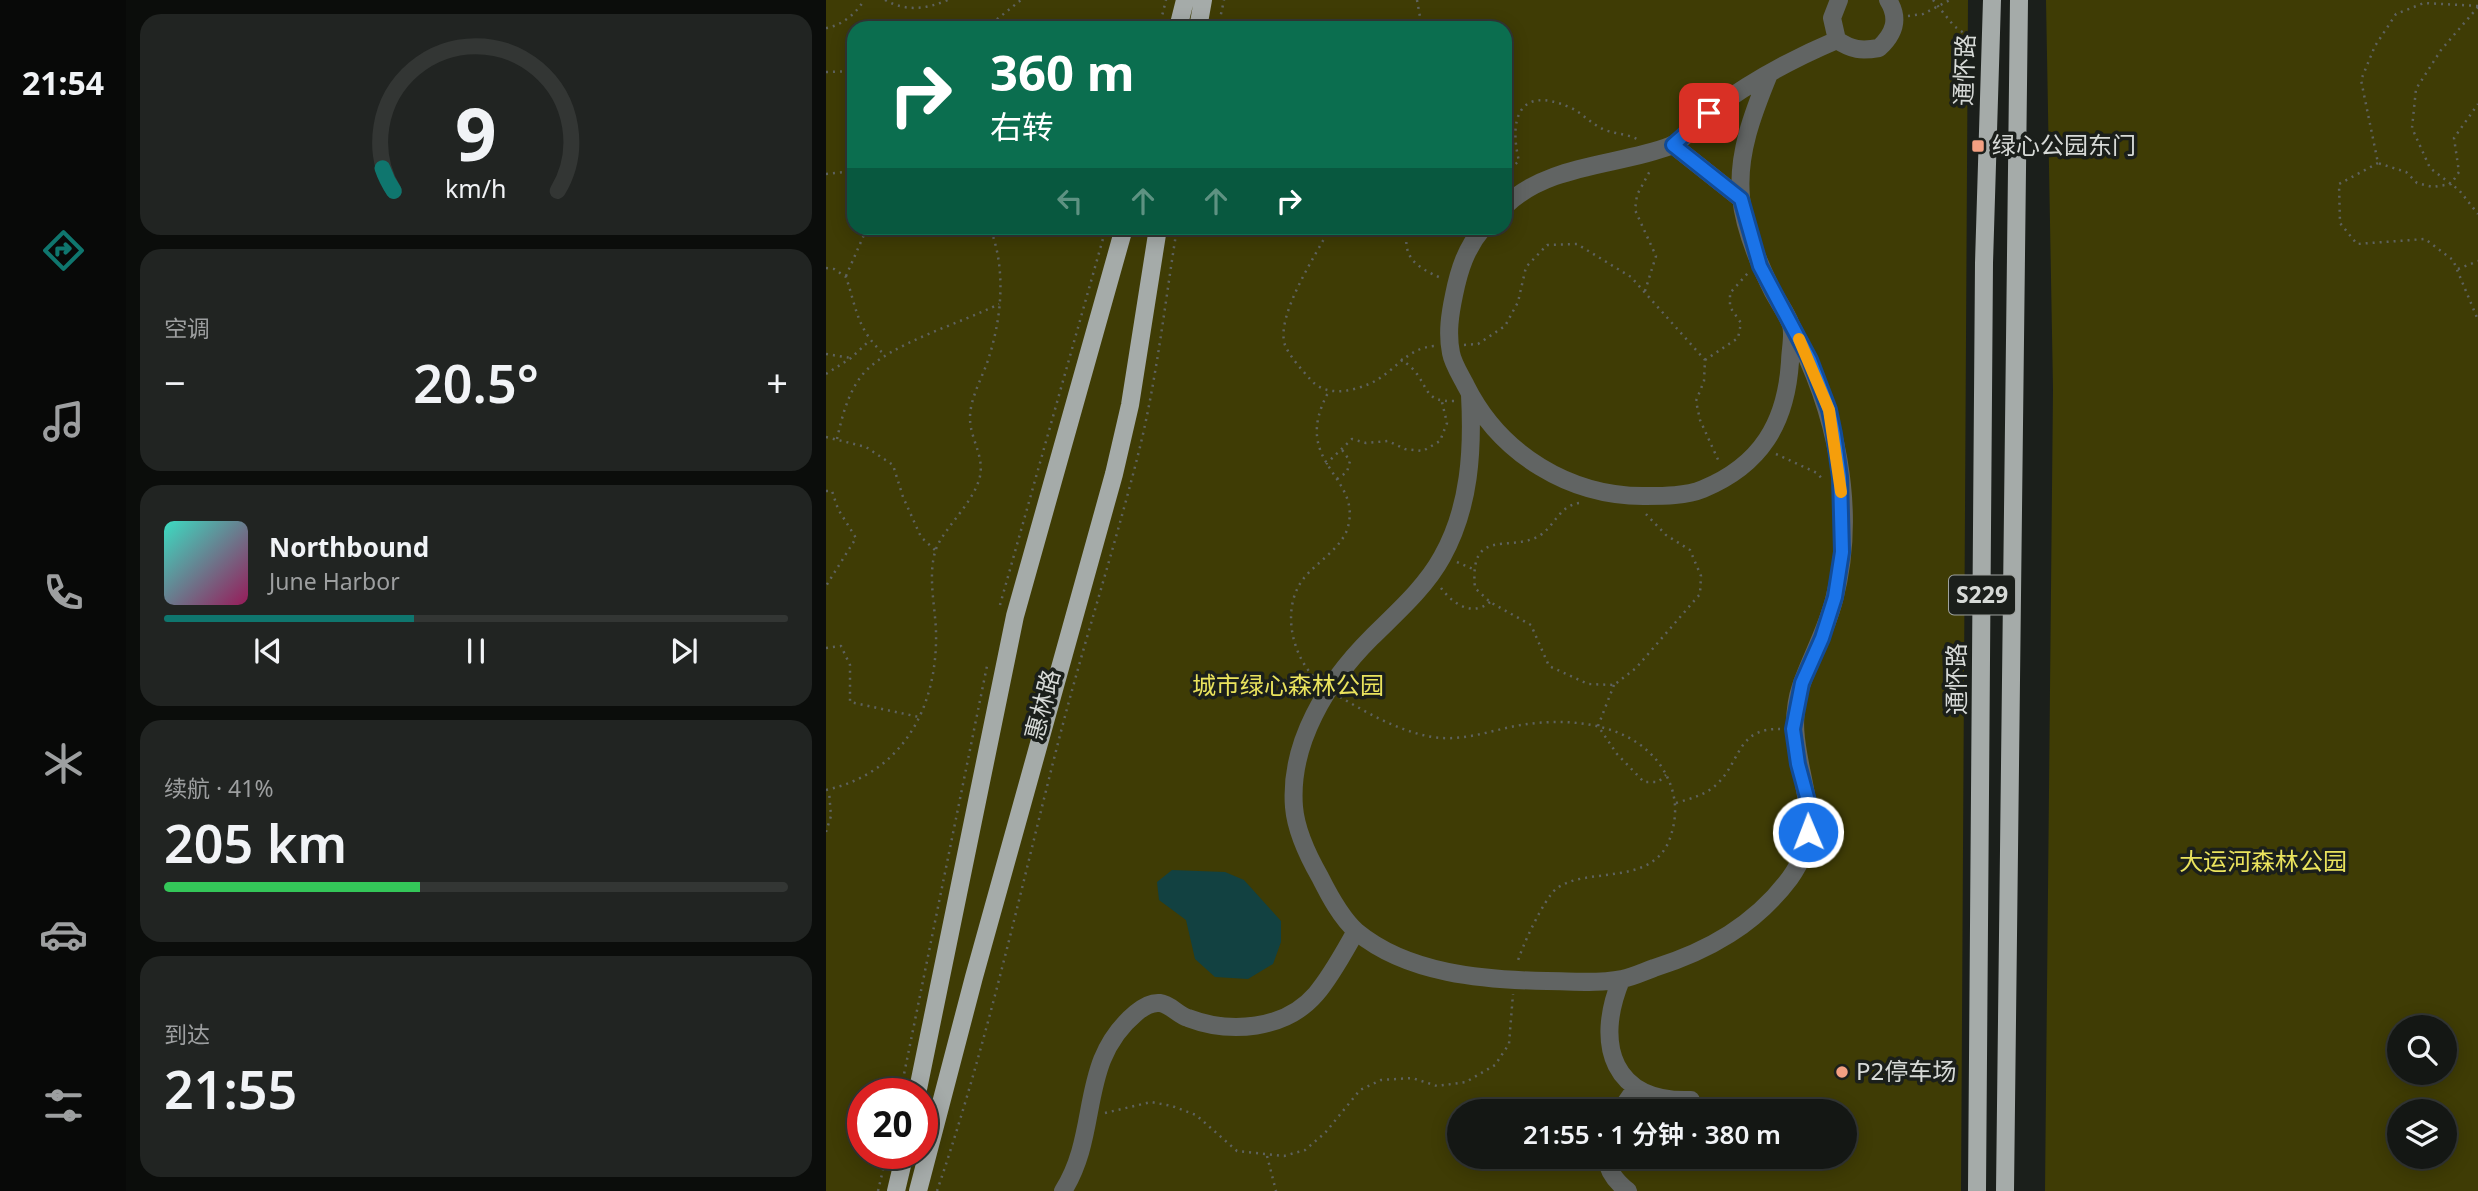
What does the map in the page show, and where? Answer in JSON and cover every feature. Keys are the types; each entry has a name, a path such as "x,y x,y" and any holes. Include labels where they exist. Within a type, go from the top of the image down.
{"main road":[{"path":"1180,21 1185,0"},
{"path":"1199,21 1203,0"},
{"name":"通怀路","path":"1978,1191 1984,263 1992,0"},
{"name":"通怀路","path":"2006,1191 2019,0"},
{"name":"惠林路","path":"920,1078 1015,615 1122,235"},
{"name":"惠林路","path":"918,1191 974,977 1114,474 1130,405 1157,235"},
{"path":"896,1191 901,1169"}],"lane":[{"path":"1839,0 1832,18 1837,40 1851,49 1879,48 1894,28 1895,18 1888,0"},
{"path":"1512,199 1561,174 1673,145 1709,113 1769,74 1837,40"},
{"path":"1470,395 1470,474 1458,518 1443,555 1430,575 1341,670 1328,690 1294,766 1294,810 1307,853 1332,900 1356,931 1398,955 1433,968 1513,981 1621,980 1690,958 1734,932 1790,878 1804,853 1811,812 1798,764 1793,729 1802,683 1822,638 1835,597 1842,552 1838,459 1829,410 1810,360 1760,266 1741,199 1741,168 1750,120 1769,74"},
{"path":"1673,145 1741,199"},
{"path":"1479,235 1461,263 1449,323 1451,356 1470,395 1495,431 1531,462 1594,491 1628,496 1668,496 1702,490 1727,476 1762,450 1782,412 1789,371 1792,327"},
{"path":"1063,1191 1082,1149 1097,1067 1110,1042 1139,1010 1152,1003 1163,1003 1185,1017 1212,1026 1243,1027 1276,1022 1314,996 1356,931"},
{"path":"1621,980 1611,1004 1606,1031 1621,1074 1636,1088 1660,1099"},
{"path":"1628,1099 1636,1088"},
{"path":"1610,1169 1619,1184 1628,1191"}],"path":[{"path":"826,28 835,26 859,9 864,0"},
{"path":"885,0 906,8 930,7 948,0"},
{"path":"995,21 1021,0"},
{"path":"1161,21 1166,0"},
{"path":"1220,21 1224,0"},
{"path":"1417,0 1421,21"},
{"path":"1933,0 1936,8 1968,37 1990,50"},
{"path":"1895,18 1923,14 1950,0"},
{"path":"2378,163 2361,80 2375,46 2396,14 2414,6 2424,3 2478,7"},
{"path":"2478,7 2441,50 2416,89 2412,128 2430,168 2451,184 2478,214"},
{"path":"826,72 847,71"},
{"path":"2478,104 2454,138 2459,172 2451,184 2433,187 2417,183 2406,172 2378,163 2339,184 2340,223 2357,244 2425,239 2453,260 2478,320"},
{"path":"826,174 847,172"},
{"path":"864,235 846,277 857,321 869,341 885,355"},
{"path":"826,832 831,816 827,790 869,776 895,755 919,717 932,681 936,633 932,587 935,550 965,509 979,479 981,459 970,419 974,398 990,356 999,304 1002,272 992,235"},
{"name":"惠林路","path":"937,1191 963,1114 1001,977 1057,746 1139,450 1154,383 1176,235"},
{"path":"1326,235 1290,306 1284,324 1285,344 1315,386 1329,391 1346,391 1370,384 1391,372 1401,359 1423,346 1478,344 1505,326 1518,302 1526,267 1547,245 1577,244 1631,277 1705,360 1704,381 1696,401 1700,420 1727,476"},
{"path":"1406,235 1408,257 1420,268 1456,285"},
{"path":"2457,269 2478,261"},
{"path":"1705,360 1738,338 1741,323 1730,307 1730,293 1751,270 1760,266"},
{"path":"826,268 834,269 846,277"},
{"path":"836,439 851,393 864,373 885,355 999,304"},
{"path":"826,374 851,358 869,341"},
{"path":"826,354 851,358"},
{"path":"1401,359 1417,373 1425,392 1441,402 1458,401 1470,395"},
{"path":"1090,1112 1108,1113 1151,1102 1172,1106 1196,1115 1237,1151 1284,1156 1305,1150 1325,1133 1360,1090 1381,1080 1412,1078 1437,1086 1466,1082 1495,1065 1509,1044 1513,1019 1513,981 1521,950 1546,900 1558,887 1624,874 1645,864 1665,849 1675,824 1676,803 1667,775 1654,756 1630,737 1598,726 1572,722 1534,724 1479,737 1434,737 1396,727 1328,690 1307,672 1295,650 1292,623 1301,582 1346,532 1349,513 1347,496 1325,465 1315,433 1318,411 1329,391"},
{"path":"1325,465 1340,447 1352,439 1366,443 1388,441 1405,449 1423,451 1440,441 1447,423 1441,402"},
{"path":"826,437 866,447 893,465 903,497 921,537 935,550"},
{"path":"1337,479 1347,472 1350,461 1340,447"},
{"path":"1762,450 1817,473 1825,482"},
{"path":"826,491 832,491 838,509 856,538 826,586"},
{"path":"1594,491 1587,501 1573,504 1559,513 1550,528 1535,538 1490,546 1477,558 1473,569 1475,588 1490,602 1531,625 1549,666 1588,684 1614,685"},
{"path":"1598,726 1614,685 1636,668 1700,593 1701,576 1690,550 1666,536 1628,496"},
{"path":"1430,575 1450,600 1471,609 1482,608 1490,602"},
{"path":"826,648 841,646 850,665 850,702 919,717"},
{"path":"1598,726 1617,754 1644,782 1658,782 1667,775"},
{"path":"1676,803 1704,795 1721,781 1736,752 1753,734 1769,728 1793,729"},
{"path":"1267,1156 1276,1191"},
{"path":"878,1191 883,1169"}],"green space":[{"name":"城市绿心森林公园","path":"826,0 1968,0 1961,1191 826,1191"},
{"name":"大运河森林公园","path":"2046,0 2478,0 2478,1191 2045,1191 2053,389"}],"water":[{"path":"1172,870 1225,872 1244,880 1281,921 1281,942 1273,964 1248,979 1215,977 1195,959 1186,920 1159,900 1157,882"}],"slow traffic":[{"path":"1799,339 1829,410 1841,492"}],"place":[{"name":"绿心公园东门","path":"1978,146"},
{"name":"P2停车场","path":"1842,1072"}],"route":[{"path":"1709,113 1673,145 1741,199 1760,266 1810,360 1829,410 1838,459 1842,552 1835,597 1822,638 1802,683 1795,706 1793,729 1798,764 1811,812 1808,832"}]}
